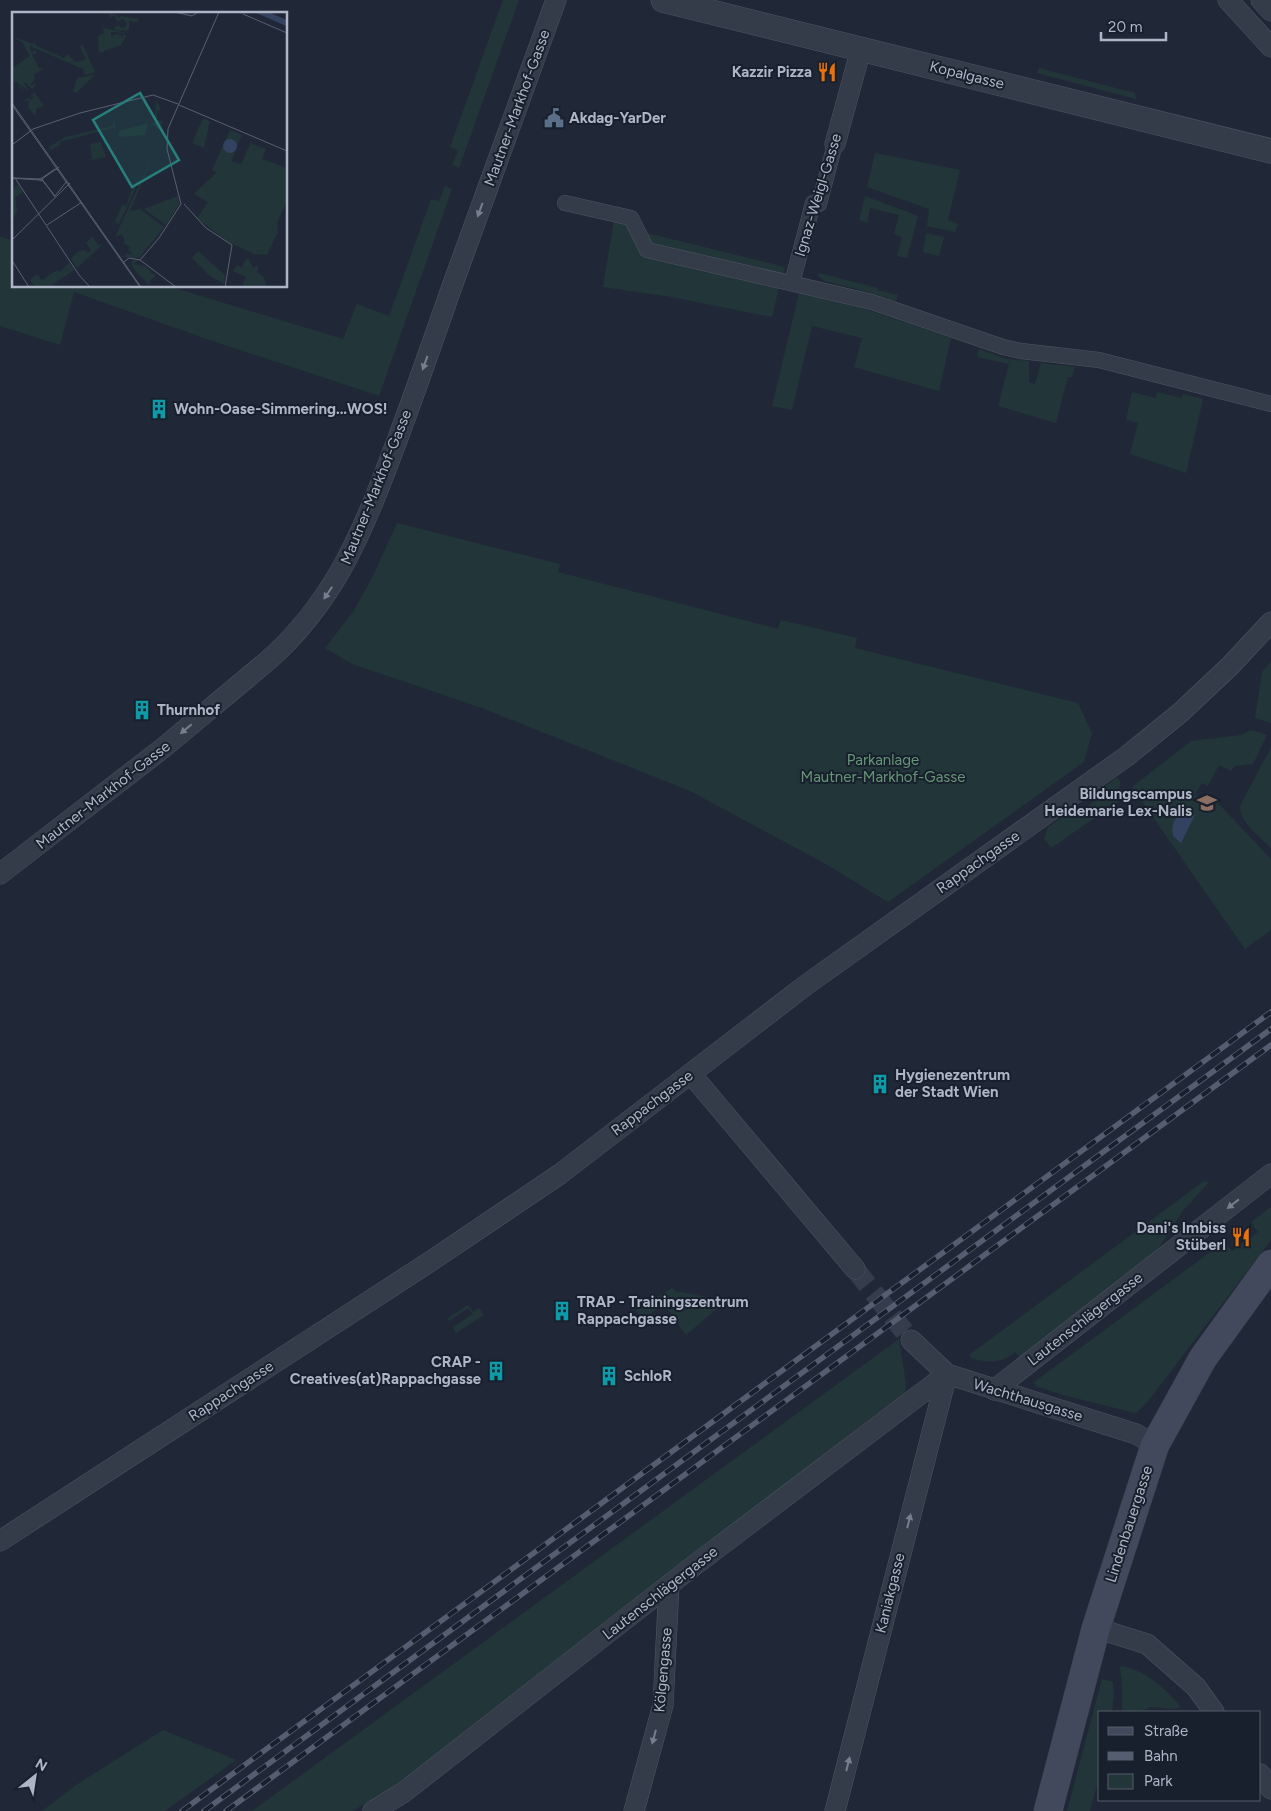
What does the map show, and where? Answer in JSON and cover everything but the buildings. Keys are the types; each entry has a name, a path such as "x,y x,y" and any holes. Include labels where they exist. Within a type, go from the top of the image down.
{"main road":[{"name":"Lindenbauergasse","path":"1048,1811 1096,1628 1155,1445 1203,1358 1271,1264"}],"street":[{"name":"Mautner-Markhof-Gasse","path":"0,874 163,748 265,664 314,614 331,588 346,562 381,483 556,0"},
{"name":"Kopalgasse","path":"663,0 1271,151"},
{"path":"1228,0 1271,47"},
{"path":"1261,0 1271,10"},
{"name":"Ignaz-Weigl-Gasse","path":"792,283 813,203 819,204 861,49"},
{"path":"565,203 631,218 647,250 872,302 1003,347 1099,360 1271,404"},
{"name":"Rappachgasse","path":"0,1541 431,1261 560,1174 806,985 1127,756 1187,707 1230,666 1271,622"},
{"path":"691,1074 855,1269"},
{"name":"Lautenschlägergasse","path":"994,1390 1271,1174"},
{"name":"Wachthausgasse","path":"911,1340 947,1374 1136,1434 1155,1445"},
{"name":"Lautenschlägergasse","path":"373,1811 404,1792 669,1585 947,1374"},
{"name":"Kaniakgasse","path":"835,1811 947,1374"},
{"name":"Kölgengasse","path":"634,1811 663,1705 669,1585"},
{"path":"1096,1628 1147,1644 1196,1686 1213,1711"},
{"path":"1261,1775 1271,1789"}],"green space":[{"path":"503,0 519,0 459,168 452,165 458,150 450,147"},
{"path":"1039,68 1135,93 1136,99 1037,73"},
{"path":"875,153 960,170 948,220 958,224 955,232 927,226 929,209 867,187"},
{"path":"445,186 452,189 379,396 204,338 74,292 60,345 0,326 0,237 12,240 12,288 175,288 343,339 357,304 389,316 431,199 439,201"},
{"path":"865,196 918,216 907,258 897,256 902,237 894,234 899,215 870,208 867,223 859,220"},
{"path":"614,221 628,222 641,246 640,252 779,287 772,317 672,297 603,287"},
{"path":"643,232 785,267 783,274 651,247"},
{"path":"926,233 944,237 939,256 923,252"},
{"path":"819,273 898,295 896,301 824,281 818,275"},
{"path":"799,293 862,308 951,338 939,391 854,367 862,338 812,326 792,410 772,406"},
{"path":"979,349 1007,359 1029,361 1029,382 1035,384 1041,363 1075,367 1072,377 1068,377 1056,423 998,406 1009,364 977,357"},
{"path":"1132,392 1156,398 1157,392 1182,398 1183,394 1203,399 1186,473 1130,454 1138,423 1126,420"},
{"name":"Parkanlage Mautner-Markhof-Gasse","path":"397,523 560,564 558,572 778,629 781,620 857,638 855,648 1078,703 1092,733 1084,762 888,902 824,863 690,791 482,708 352,664 325,648 353,612 372,578"},
{"path":"1271,662 1271,723 1255,718 1262,672"},
{"name":"Bildungscampus Heidemarie Lex-Nalis","path":"1251,730 1267,735 1253,764 1235,766 1231,771 1219,765 1208,786 1202,783 1195,795 1214,806 1217,802 1271,859 1271,930 1245,949 1132,787 1191,741 1241,735"},
{"path":"1271,747 1271,848 1247,824 1243,818 1240,806"},
{"path":"1117,777 1120,782 1118,802 1051,848 1044,838 1048,827 1067,814 1072,818 1105,793 1103,788"},
{"path":"1204,1181 1209,1182 1182,1212 1148,1262 1020,1357 1015,1352 1004,1359 994,1361 971,1358 969,1355"},
{"path":"1271,1207 1271,1240 1149,1400 1137,1412 1063,1395 1036,1386 1034,1382 1224,1242 1232,1251 1258,1232 1251,1222"},
{"path":"672,1288 676,1291 726,1301 686,1335 664,1304 642,1320 636,1310"},
{"path":"468,1305 473,1312 479,1308 484,1315 456,1333 453,1327 473,1314 468,1308 449,1321 448,1318"},
{"path":"899,1339 906,1384 905,1394 876,1414 400,1782 353,1811 252,1811"},
{"path":"1123,1666 1140,1672 1155,1681 1180,1706 1175,1709 1151,1707 1141,1711 1122,1711 1120,1667"},
{"path":"1102,1679 1113,1682 1112,1711 1098,1711 1098,1781 1090,1811 1067,1811"},
{"path":"163,1730 236,1760 165,1811 42,1811 76,1785"}],"water":[{"path":"1183,813 1195,815 1181,843 1173,836 1172,829 1175,820"}],"tunnel":[{"path":"855,1269 911,1340"}],"railway":[{"path":"182,1811 1271,1012"},
{"path":"204,1811 1271,1029"},
{"path":"226,1811 1271,1045"}],"place":[{"name":"Kazzir Pizza","path":"827,72"},
{"name":"Akdag-YarDer","path":"554,118"},
{"name":"Wohn-Oase-Simmering...WOS!","path":"159,409"},
{"name":"Thurnhof","path":"142,710"},
{"name":"Bildungscampus Heidemarie Lex-Nalis","path":"1207,803"},
{"name":"Hygienezentrum der Stadt Wien","path":"880,1084"},
{"name":"Dani's Imbiss Stüberl","path":"1241,1237"},
{"name":"TRAP - Trainingszentrum Rappachgasse","path":"562,1311"},
{"name":"CRAP - Creatives(at)Rappachgasse","path":"496,1371"},
{"name":"SchloR","path":"609,1376"}]}
